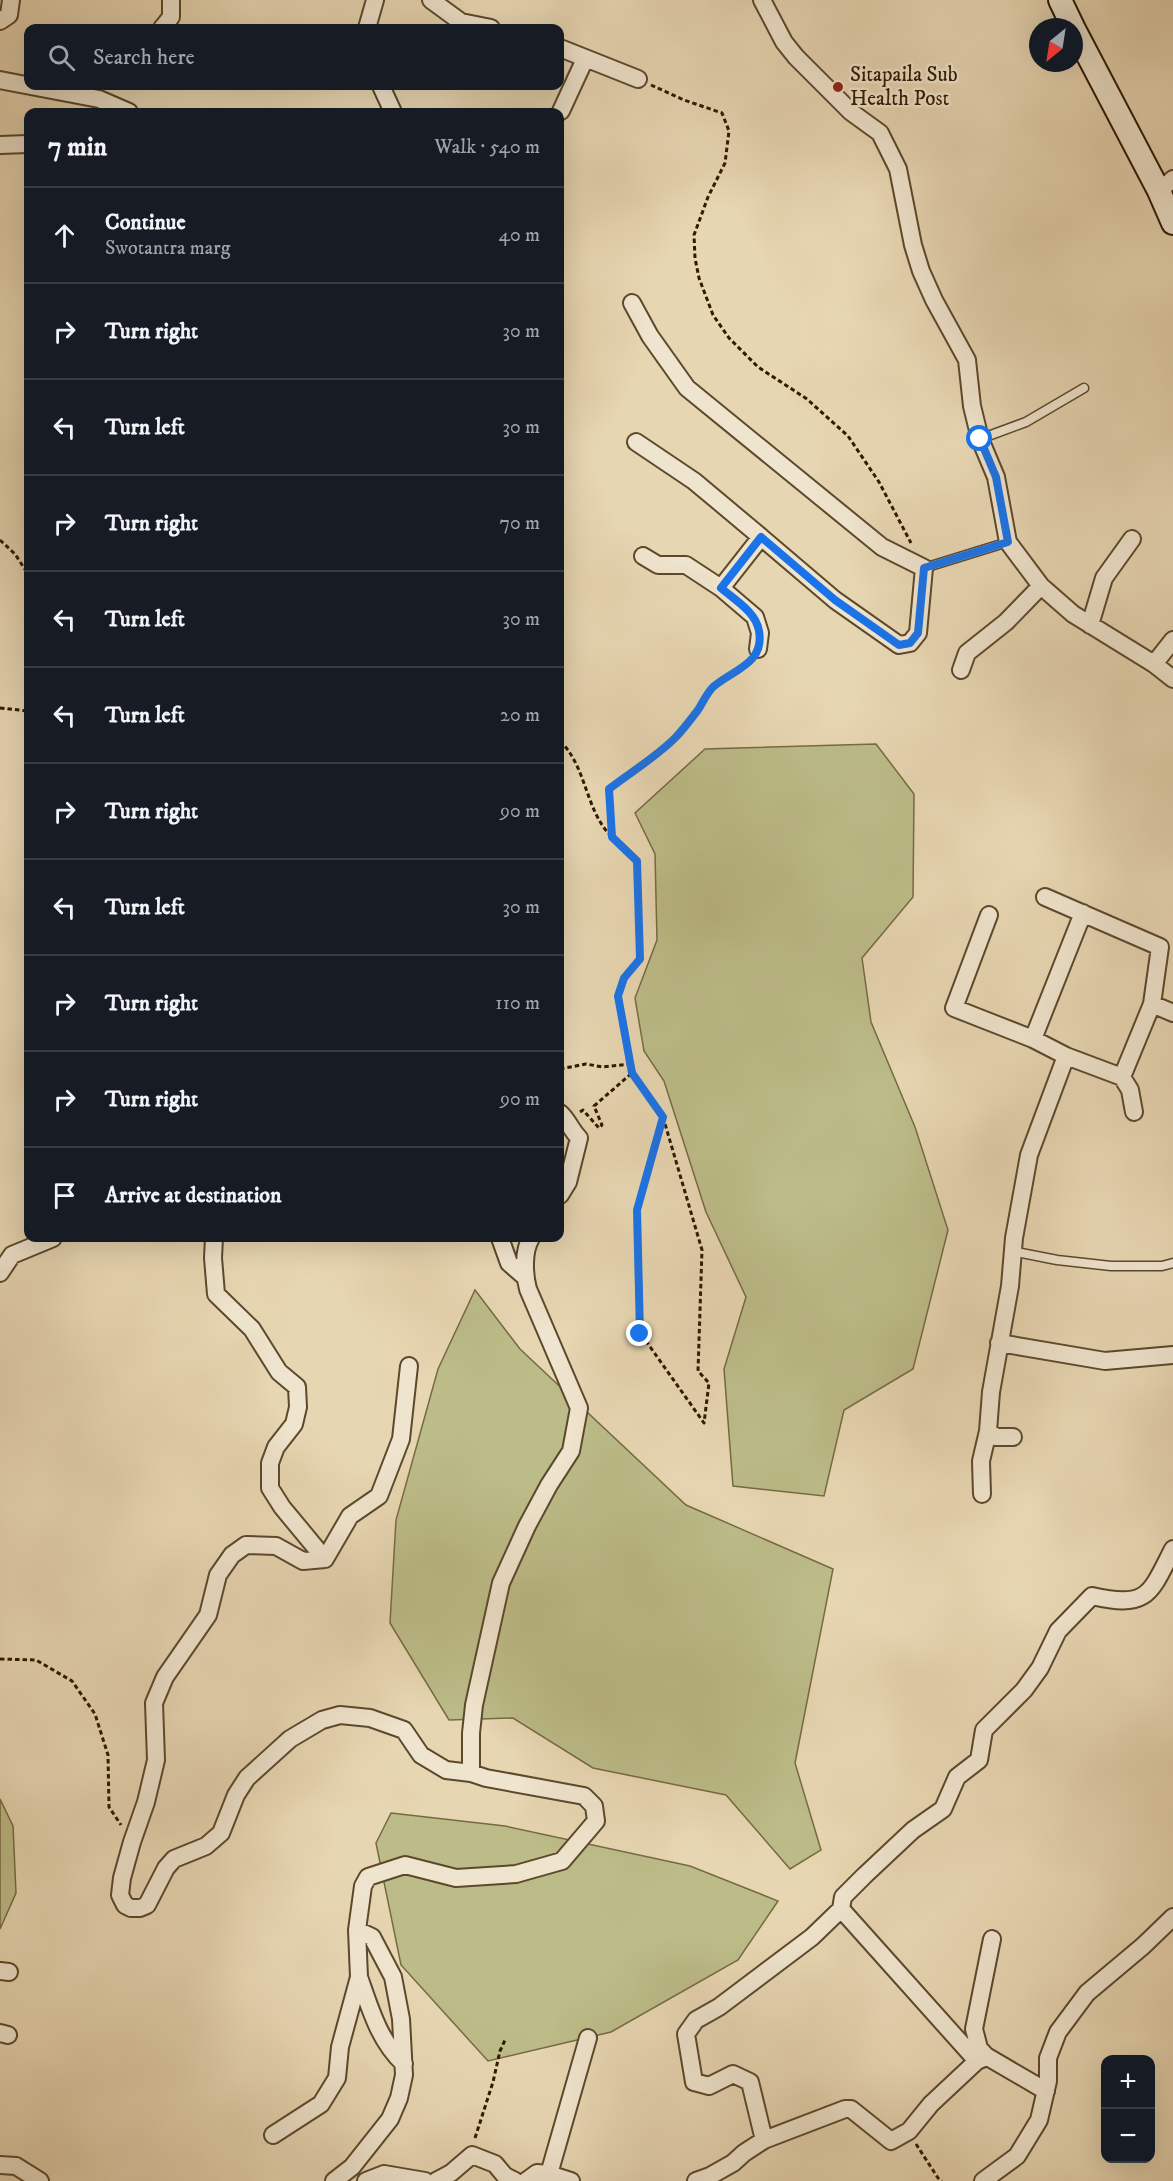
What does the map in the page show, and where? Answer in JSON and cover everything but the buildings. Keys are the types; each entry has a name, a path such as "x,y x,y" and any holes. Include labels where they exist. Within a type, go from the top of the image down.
{"main road":[{"path":"1060,0 1069,18"},
{"path":"1083,43 1166,185 1173,223"}],"street":[{"path":"0,21 9,15 11,0"},
{"path":"165,24 171,17 171,0"},
{"path":"369,24 375,0"},
{"path":"431,0 461,22 471,24"},
{"path":"762,0 784,42 851,112 880,133 898,170 913,245 921,271 967,360 972,406 980,439 996,477 1008,542 1041,586 1073,614 1154,664 1173,680"},
{"path":"564,50 638,79"},
{"path":"562,108 585,59"},
{"path":"0,80 24,85"},
{"path":"52,90 99,99 120,108"},
{"path":"383,90 391,108"},
{"path":"0,145 24,144"},
{"path":"632,303 650,336 687,388 882,548 924,568 918,633 910,643 899,645 835,600 694,482 636,442"},
{"path":"721,588 761,537"},
{"path":"1090,625 1104,578 1132,539"},
{"path":"643,556 658,565 686,565 721,588 755,617 760,633 758,649"},
{"path":"961,670 967,653 1006,622 1041,586"},
{"path":"1154,664 1173,640"},
{"path":"1045,897 1160,947 1152,1004 1122,1077"},
{"path":"1033,1040 1083,912"},
{"path":"989,915 954,1008 1066,1056 1122,1077 1130,1090 1134,1112"},
{"path":"1152,1004 1173,1013"},
{"path":"982,1494 981,1461 988,1431 991,1392 1010,1286 1014,1238 1029,1155 1066,1056"},
{"path":"564,1118 579,1138 568,1182 564,1188"},
{"path":"0,1274 12,1255 43,1242"},
{"path":"214,1242 216,1294 252,1329 279,1372 297,1388 298,1407 294,1424 276,1447 270,1463 270,1488 282,1508 325,1560"},
{"path":"501,1242 509,1263 525,1277"},
{"path":"471,1773 474,1706 501,1583 527,1526 571,1451 579,1408 528,1289 525,1277 529,1242"},
{"path":"999,1343 1105,1361 1173,1355"},
{"path":"325,1560 350,1516 379,1496 401,1439 409,1366"},
{"path":"988,1431 996,1437 1013,1437"},
{"path":"325,1560 303,1561 276,1546 246,1545 232,1555 218,1575 208,1615 165,1677 154,1703 156,1760 146,1803 122,1878 120,1895 125,1905 131,1908 147,1905 166,1868 174,1859 206,1846 221,1833 236,1795 248,1778 290,1738 322,1719 340,1715 370,1718 404,1730 420,1755 446,1770 471,1773 584,1797 594,1806 596,1821 562,1861 516,1874 456,1878 405,1865 368,1877 363,1886 357,1930 359,1977 375,2022 392,2052 404,2064"},
{"path":"764,2140 750,2082 733,2074 710,2086 694,2082 686,2034 696,2020 719,2007 812,1936 841,1909 843,1897 864,1876 914,1830 943,1809 957,1777 979,1760 984,1730 1029,1683 1040,1668 1058,1631 1092,1596 1112,1601 1137,1599 1150,1593 1173,1549"},
{"path":"841,1909 982,2059 1046,2091"},
{"path":"983,2181 1017,2156 1039,2120 1048,2081 1048,2058 1058,2032 1088,1993 1173,1917"},
{"path":"334,2181 352,2167 390,2119 399,2098 404,2064 401,2019 393,1977 372,1937 357,1930"},
{"path":"982,2059 974,2029 992,1939"},
{"path":"273,2135 321,2104 337,2078 340,2047 359,1977"},
{"path":"548,2177 588,2038"},
{"path":"696,2181 734,2163 744,2153 764,2140 845,2109 851,2109 891,2142 909,2131 931,2104 982,2059"},
{"path":"436,2181 451,2173 472,2155 495,2164 505,2176 515,2181"},
{"path":"0,2165 16,2166 40,2181"},
{"path":"526,2181 537,2173 571,2181"},
{"path":"366,2181 384,2177 425,2181"}],"lane":[{"path":"980,439 1026,422 1084,388"},
{"path":"924,568 1008,542"},
{"path":"1014,1238 1016,1252 1039,1257 1111,1266 1162,1266 1173,1263"}],"path":[{"path":"638,79 684,100 722,113 729,131 725,163 708,196 694,235 699,278 713,315 729,338 758,367 807,399 848,435 879,482 924,568"},
{"path":"0,540 15,554 24,568"},
{"path":"612,837 609,789 674,739 699,709 711,688 752,661 758,649"},
{"path":"0,708 24,711"},
{"path":"564,745 571,752 601,826 637,861 640,959 624,978 618,996 632,1073 663,1117 702,1250 698,1371 709,1383 704,1423 640,1334 637,1210 663,1117"},
{"path":"564,1069 586,1064 603,1067 630,1064"},
{"path":"564,1116 583,1110 599,1128 602,1125 594,1106 632,1073"},
{"path":"0,1659 36,1660 72,1681 95,1714 108,1755 110,1806 132,1842"},
{"path":"472,2155 500,2050 506,2038"},
{"path":"909,2131 921,2153 942,2181"}],"green space":[{"path":"876,744 914,794 913,897 862,958 871,1022 915,1127 948,1230 913,1369 844,1410 824,1496 733,1486 724,1369 746,1297 706,1212 664,1081 644,1051 635,998 657,940 655,854 635,813 705,749"},
{"path":"475,1290 520,1349 686,1505 833,1569 795,1763 821,1850 790,1869 726,1795 593,1768 513,1718 449,1720 390,1623 396,1520 438,1369"},
{"path":"0,1799 13,1826 16,1893 0,1929"},
{"path":"391,1813 505,1826 690,1866 778,1901 738,1960 611,2032 488,2061 401,1965 376,1843"}],"place":[{"name":"Sitapaila Sub Health Post","path":"838,87"}],"route":[{"path":"640,1334 637,1210 663,1117 632,1073 618,996 624,978 640,959 637,861 612,837 609,789 674,739 699,709 711,688 752,661 758,649 760,633 755,617 721,588 761,537 835,600 899,645 910,643 918,633 924,568 1008,542 996,477 980,439"}]}
